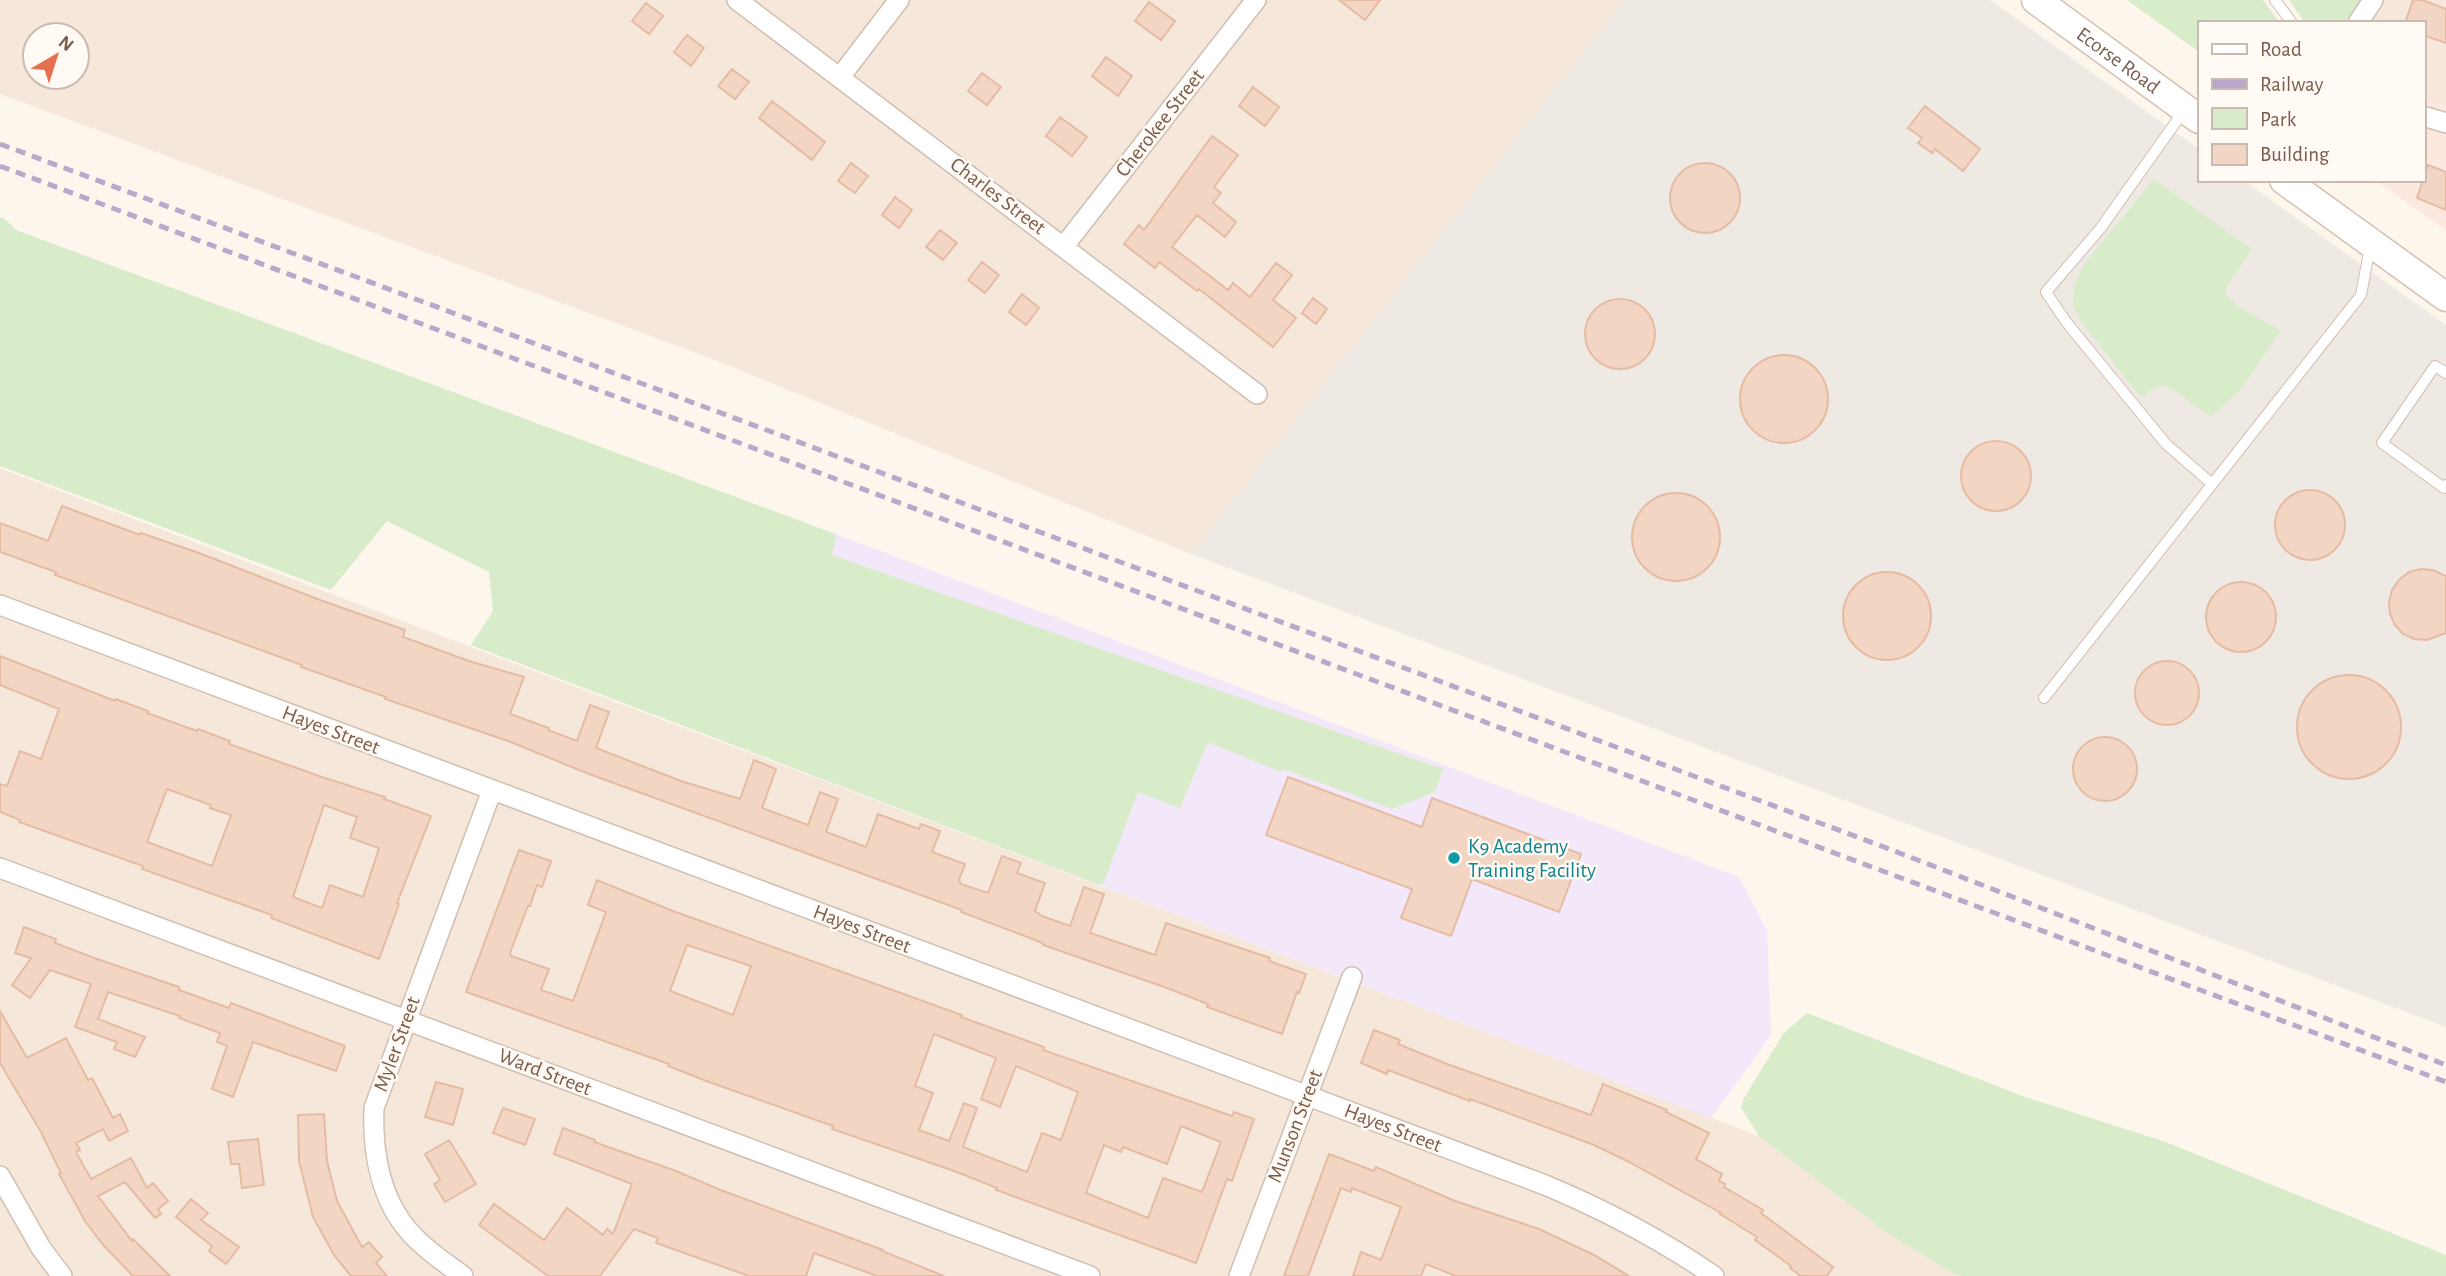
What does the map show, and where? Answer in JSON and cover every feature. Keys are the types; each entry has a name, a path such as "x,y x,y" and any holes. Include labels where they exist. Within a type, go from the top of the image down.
{"main road":[{"name":"Ecorse Road","path":"2036,0 2192,114"},
{"path":"2287,182 2446,297"}],"street":[{"name":"Charles Street","path":"737,0 1257,394"},
{"path":"840,77 899,0"},
{"name":"Cherokee Street","path":"1064,246 1256,0"},
{"path":"2359,21 2373,0"},
{"path":"2425,117 2446,123"},
{"name":"Hayes Street","path":"0,606 1582,1200 1652,1236 1714,1276"},
{"name":"Myler Street","path":"463,1276 423,1246 402,1223 387,1196 376,1162 373,1138 374,1108 492,790"},
{"name":"Ward Street","path":"0,868 1090,1276"},
{"name":"Munson Street","path":"1239,1276 1352,977"},
{"path":"0,1176 41,1248 62,1276"}],"lane":[{"path":"2275,0 2291,21"},
{"path":"2192,114 2046,292 2067,323 2166,444 2211,483"},
{"path":"2044,698 2361,295 2371,243"},
{"path":"2446,372 2435,366 2382,443 2444,488 2446,485"}],"shaded area":[{"path":"0,0 1624,0 1191,554 715,360 0,94"},
{"path":"1624,0 1990,0 2198,148 2198,182 2246,182 2446,325 2446,1027 1191,554"},
{"path":"2361,0 2446,0 2446,107 2425,100 2425,21 2345,21"},
{"path":"2425,100 2446,107 2446,230 2378,182 2425,182"},
{"path":"0,468 1759,1136 1960,1276 0,1276"},
{"path":"833,533 1739,877 1767,931 1771,1035 1711,1118 756,754"}],"green space":[{"path":"2127,0 2263,0 2279,21 2198,21 2198,51"},
{"path":"2289,0 2361,0 2345,21 2304,21"},
{"path":"2154,179 2252,249 2226,288 2227,296 2239,307 2281,331 2238,393 2211,416 2166,386 2156,387 2144,397 2138,394 2080,320 2073,304 2074,286 2085,263"},
{"path":"0,217 16,230 833,533 836,537 832,555 1443,769 1435,792 1392,809 1283,769 1281,772 1208,742 1180,808 1138,792 1104,882 1100,885 471,645 493,611 489,572 387,521 331,590 0,466"},
{"path":"1807,1013 2025,1097 2166,1142 2446,1255 2446,1276 1961,1276 1953,1273 1886,1232 1759,1136 1741,1108 1743,1100 1783,1034"}],"building":[{"path":"1339,0 1380,0 1365,20"},
{"path":"2413,0 2422,0 2446,9 2446,43 2425,36 2425,21 2406,21"},
{"path":"1149,2 1175,21 1161,40 1135,21"},
{"path":"646,3 663,16 649,34 632,21"},
{"path":"687,35 704,48 691,66 674,52"},
{"path":"1106,57 1132,76 1118,96 1092,76"},
{"path":"732,69 749,82 735,99 718,86"},
{"path":"982,73 1001,87 987,105 968,91"},
{"path":"1253,87 1279,107 1265,126 1239,106"},
{"path":"772,101 825,142 812,160 759,118"},
{"path":"1925,106 1980,149 1963,171 1935,149 1932,153 1918,143 1922,138 1908,128"},
{"path":"1060,117 1087,137 1072,156 1046,136"},
{"path":"1212,136 1238,155 1214,187 1221,193 1213,203 1236,222 1225,237 1197,215 1172,247 1228,290 1233,283 1250,297 1276,263 1292,275 1273,300 1296,318 1273,347 1199,289 1197,291 1159,262 1155,268 1124,244 1139,225 1144,230"},
{"path":"851,163 868,176 855,193 838,181"},
{"path":"1712,163 1725,169 1734,178 1738,184 1738,212 1730,223 1719,231 1698,233 1680,223 1672,212 1670,191 1680,173 1691,165"},
{"path":"2428,165 2446,172 2446,210 2417,198 2422,182 2425,182"},
{"path":"895,197 912,210 899,228 882,215"},
{"path":"940,230 957,243 943,260 926,247"},
{"path":"982,262 999,275 985,293 968,280"},
{"path":"1022,294 1039,308 1026,325 1009,312"},
{"path":"1313,298 1327,309 1316,324 1302,313"},
{"path":"1627,299 1640,305 1649,314 1653,320 1653,348 1645,359 1634,367 1613,369 1595,359 1587,348 1585,327 1595,309 1606,301"},
{"path":"1775,355 1793,355 1809,362 1821,374 1828,390 1828,408 1821,424 1809,436 1793,443 1775,443 1759,436 1747,424 1740,408 1740,390 1747,374 1759,362"},
{"path":"2003,441 2016,447 2025,456 2029,462 2029,490 2021,501 2010,509 1989,511 1971,501 1963,490 1961,469 1971,451 1982,443"},
{"path":"2317,490 2330,496 2339,505 2343,511 2343,539 2335,550 2324,558 2303,560 2285,550 2277,539 2275,518 2285,500 2296,492"},
{"path":"1667,493 1685,493 1701,500 1713,512 1720,528 1720,546 1713,562 1701,574 1685,581 1667,581 1651,574 1639,562 1632,546 1632,528 1639,512 1651,500"},
{"path":"62,506 140,535 141,533 199,553 405,630 403,637 524,677 510,714 549,728 548,730 577,741 590,705 609,712 596,748 681,781 740,799 754,760 776,769 762,808 808,825 820,792 838,799 826,832 866,847 878,814 919,829 921,824 940,831 932,852 965,864 959,880 961,884 988,893 1002,856 1021,863 1017,873 1045,883 1035,911 1042,916 1070,926 1084,887 1104,894 1090,933 1155,955 1166,923 1270,958 1269,961 1306,974 1299,993 1297,992 1282,1034 1207,1007 1208,1004 1167,988 1043,945 961,912 962,910 589,774 508,741 385,699 386,697 55,575 56,572 0,552 0,523 48,541"},
{"path":"2433,570 2446,576 2446,633 2427,640 2414,639 2403,634 2390,614 2392,590 2409,572"},
{"path":"1878,572 1896,572 1912,579 1924,591 1931,607 1931,625 1924,641 1912,653 1896,660 1878,660 1862,653 1850,641 1843,625 1843,607 1850,591 1862,579"},
{"path":"2248,582 2261,588 2270,597 2274,603 2274,631 2266,642 2255,650 2234,652 2216,642 2208,631 2206,610 2216,592 2227,584"},
{"path":"0,656 115,701 116,699 148,711 147,713 230,741 229,744 385,797 384,799 431,816 397,903 399,904 379,959 271,918 272,915 19,822 20,820 0,812 0,784 7,786 20,751 41,759 59,709 0,685","holes":["167,789 231,815 212,866 147,842","324,805 357,817 350,838 379,848 363,897 330,885 322,908 293,897"]},
{"path":"2167,661 2185,667 2193,675 2199,693 2193,711 2185,719 2167,725 2149,719 2141,711 2135,693 2141,675 2149,667"},
{"path":"2349,675 2369,679 2386,690 2397,707 2401,727 2397,747 2386,764 2369,775 2349,779 2329,775 2312,764 2301,747 2297,727 2301,707 2312,690 2329,679"},
{"path":"2105,737 2123,743 2131,751 2137,769 2131,787 2123,795 2105,801 2087,795 2079,787 2073,769 2079,751 2087,743"},
{"name":"K9 Academy Training Facility","path":"1288,777 1422,827 1432,798 1581,854 1559,912 1472,879 1451,936 1401,918 1412,889 1266,835"},
{"path":"519,850 551,861 542,887 537,885 510,953 511,956 549,969 541,990 573,1001 606,912 588,905 597,880 673,911 962,1015 961,1017 1044,1047 1043,1050 1232,1116 1234,1112 1254,1119 1232,1181 1227,1179 1196,1263 996,1190 997,1188 957,1172 832,1129 833,1126 709,1082 668,1066 669,1064 466,992","holes":["687,945 751,966 733,1015 670,991","934,1034 996,1058 981,1099 1000,1107 1016,1066 1078,1092 1061,1140 1042,1133 1027,1172 963,1147 977,1108 964,1103 949,1141 919,1130 933,1093 915,1086","1181,1126 1221,1142 1202,1192 1163,1178 1148,1218 1086,1193 1104,1145 1121,1152 1123,1147 1167,1164"]},
{"path":"24,927 56,939 55,943 179,987 179,990 229,1008 231,1003 345,1046 336,1071 253,1042 233,1097 212,1089 227,1046 217,1042 220,1033 179,1018 180,1016 108,992 98,1019 145,1037 135,1057 114,1049 117,1042 75,1027 91,984 50,970 30,998 12,985 31,958 15,953"},
{"path":"0,1011 27,1058 66,1038 88,1080 92,1078 113,1118 120,1114 128,1131 109,1141 103,1129 76,1143 80,1150 76,1152 91,1179 131,1158 147,1188 153,1183 168,1201 158,1209 161,1214 155,1218 125,1182 98,1196 132,1241 133,1239 170,1276 133,1276 104,1246 85,1221 59,1174 61,1173 41,1132 0,1063"},
{"path":"1374,1030 1400,1040 1398,1044 1447,1064 1591,1115 1603,1084 1667,1110 1666,1112 1709,1133 1696,1159 1722,1174 1719,1181 1725,1184 1724,1187 1763,1210 1761,1213 1833,1267 1827,1276 1801,1276 1755,1240 1757,1237 1721,1213 1594,1145 1388,1070 1387,1074 1361,1063"},
{"path":"436,1082 463,1089 453,1125 425,1117"},
{"path":"503,1108 535,1119 525,1145 493,1133"},
{"path":"324,1114 327,1161 337,1201 362,1247 369,1242 382,1257 376,1263 387,1276 351,1276 334,1255 313,1217 299,1161 298,1115"},
{"path":"563,1128 883,1250 944,1276 877,1276 814,1253 806,1276 749,1276 656,1243 658,1238 634,1229 600,1276 548,1276 479,1225 494,1204 544,1240 567,1208 603,1235 607,1229 613,1234 632,1184 554,1154"},
{"path":"258,1139 264,1185 242,1188 239,1164 231,1164 228,1142"},
{"path":"449,1140 476,1184 445,1202 434,1184 440,1180 425,1154"},
{"path":"1329,1154 1374,1171 1376,1167 1455,1201 1539,1229 1594,1255 1629,1276 1456,1276 1426,1264 1421,1276 1353,1276 1361,1252 1381,1260 1401,1207 1352,1188 1351,1192 1341,1188 1308,1276 1284,1276"},
{"path":"191,1199 208,1213 201,1220 239,1247 226,1264 209,1251 212,1246 176,1217"}],"railway":[{"path":"0,144 1884,847 2446,1065"},
{"path":"0,166 2446,1082"}],"place":[{"name":"K9 Academy Training Facility","path":"1454,858"}]}
